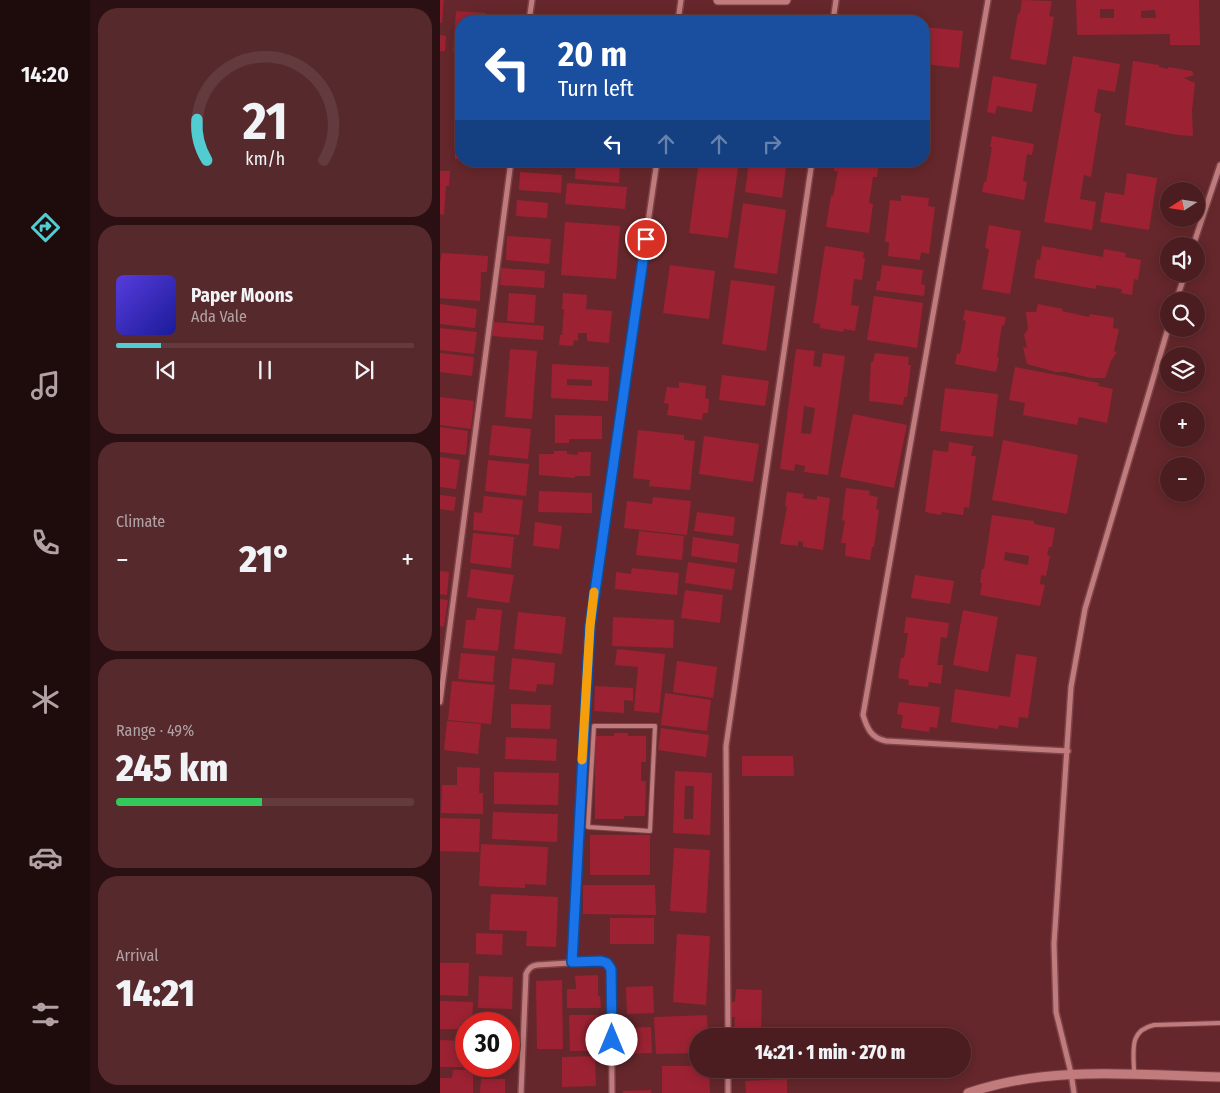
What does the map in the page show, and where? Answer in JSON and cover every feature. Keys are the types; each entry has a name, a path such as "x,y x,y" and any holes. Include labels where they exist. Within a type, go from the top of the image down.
{"street":[{"path":"530,15 532,0"},
{"path":"679,15 681,0"},
{"path":"718,0 786,0"},
{"path":"834,15 836,0"},
{"path":"988,0 863,715 867,730 879,740 1068,751"},
{"path":"1196,237 1220,166"},
{"path":"440,702 510,167"},
{"path":"572,962 590,626 656,167"},
{"path":"728,1028 726,746 811,167"},
{"path":"1074,1093 1056,1012 1054,944 1071,687 1085,609 1165,337"},
{"path":"521,1093 526,974 531,966 601,961 607,963 611,969 612,1093"},
{"path":"968,1093 990,1085 1071,1073 1220,1077"},
{"path":"728,1078 728,1093"}],"lane":[{"path":"594,726 655,726 650,831 588,827 591,778 594,726"},
{"path":"581,778 591,778"},
{"path":"1134,1075 1135,1041 1138,1033 1144,1028 1154,1025 1220,1023"}],"building":[{"path":"440,0 444,0 442,23 440,23"},
{"path":"1022,0 1052,1 1049,16 1054,17 1046,65 1010,59"},
{"path":"1076,0 1199,0 1200,45 1170,45 1170,34 1077,35","holes":["1100,9 1114,9 1114,18 1100,18","1155,10 1156,18 1141,18 1141,11"]},
{"path":"456,11 486,13 486,15 456,15"},
{"path":"455,25 455,52 453,52"},
{"path":"930,28 963,31 959,68 930,65"},
{"path":"440,35 446,36 445,51 440,51"},
{"path":"1073,56 1120,64 1115,92 1098,89 1094,112 1101,114 1091,177 1084,175 1080,199 1096,202 1092,230 1044,222"},
{"path":"1133,61 1159,65 1159,67 1168,69 1168,67 1192,71 1194,75 1184,78 1195,83 1192,111 1193,136 1125,125"},
{"path":"993,76 1037,84 1032,112 997,106 995,114 987,112"},
{"path":"992,136 1034,144 1032,155 1027,154 1023,181 1027,182 1024,200 982,192 984,182 986,182"},
{"path":"576,167 620,167 619,183 575,179"},
{"path":"698,167 738,167 728,238 689,233"},
{"path":"748,167 786,167 782,198 745,192"},
{"path":"834,167 878,167 877,177 873,177 869,203 873,204 869,233 826,227 831,196 833,196 838,171 834,171"},
{"path":"440,171 450,171 449,186 446,186 444,215 440,214"},
{"path":"520,172 562,175 561,193 519,190"},
{"path":"1127,173 1157,178 1149,230 1100,222 1105,192 1124,195"},
{"path":"567,183 627,187 625,209 565,204"},
{"path":"901,195 929,198 928,206 935,207 929,254 921,252 920,260 888,256 889,242 885,242 890,200 901,201"},
{"path":"517,200 548,203 547,218 516,216"},
{"path":"743,203 786,210 777,274 734,268"},
{"path":"565,222 620,226 616,279 561,275"},
{"path":"989,225 1021,231 1010,294 982,289 989,249 985,248"},
{"path":"507,236 551,239 549,264 506,260"},
{"path":"825,246 864,252 862,280 854,279 851,305 859,306 855,331 844,329 843,332 820,328 820,324 813,323"},
{"path":"1042,246 1103,257 1104,249 1126,253 1125,257 1141,260 1138,280 1134,279 1132,295 1121,293 1122,289 1096,285 1096,289 1034,278 1037,259 1040,260"},
{"path":"442,253 488,256 487,272 481,272 480,301 440,298 440,263"},
{"path":"670,265 715,271 709,319 663,313"},
{"path":"882,265 923,270 921,284 925,285 924,296 876,290 877,281 880,281"},
{"path":"501,268 545,271 544,288 500,285"},
{"path":"731,280 775,286 766,351 722,344"},
{"path":"509,293 536,295 534,323 507,321"},
{"path":"563,293 587,295 586,309 612,311 609,343 587,341 587,333 578,333 578,341 574,340 573,346 559,345 560,335 562,335 564,309 562,309"},
{"path":"874,296 923,303 917,348 867,340"},
{"path":"440,304 477,309 475,328 440,324"},
{"path":"1038,304 1089,317 1090,314 1114,318 1113,328 1119,329 1114,351 1117,352 1111,361 1105,378 1091,378 1066,372 1056,372 1027,364 1023,347 1027,348 1024,335 1028,329 1026,312 1036,312"},
{"path":"965,310 1006,317 1004,326 1002,325 996,372 955,364 957,353 960,354 966,321 963,320"},
{"path":"493,322 544,326 543,340 492,336"},
{"path":"440,328 477,332 474,354 440,350"},
{"path":"510,349 537,351 532,419 505,417"},
{"path":"796,349 815,351 813,366 821,367 823,353 845,356 828,475 804,472 805,466 795,464 794,471 780,469","holes":["804,406 815,408 811,434 801,433"]},
{"path":"440,353 474,357 472,376 440,372"},
{"path":"875,353 909,357 908,365 911,365 907,397 904,397 903,405 869,401 871,362 873,362"},
{"path":"552,364 609,367 608,401 551,398","holes":["567,379 592,380 592,386 567,385"]},
{"path":"1015,367 1099,383 1098,386 1113,389 1107,423 1079,417 1077,425 1023,415 1025,403 1009,400"},
{"path":"722,375 769,381 765,406 719,400"},
{"path":"679,382 706,386 705,398 709,399 708,413 703,413 702,420 667,415 669,404 664,403 667,387 679,388"},
{"path":"945,388 998,394 993,437 940,431"},
{"path":"440,397 474,401 471,429 440,425"},
{"path":"853,414 907,425 894,488 840,477"},
{"path":"555,415 602,416 602,439 569,439 569,443 555,443"},
{"path":"492,425 531,429 528,459 489,455"},
{"path":"440,427 468,431 466,455 440,452"},
{"path":"638,430 684,435 684,440 695,441 690,490 649,486 650,480 633,478"},
{"path":"704,436 759,444 753,482 699,474"},
{"path":"1003,440 1078,455 1067,514 992,500"},
{"path":"949,442 973,446 971,456 976,456 969,508 964,507 963,515 942,512 941,515 925,512 933,450 948,452"},
{"path":"554,451 567,451 567,454 578,455 578,452 591,452 590,476 575,476 575,478 539,475 539,454 554,454"},
{"path":"440,457 460,460 456,489 440,487"},
{"path":"488,460 529,464 526,496 485,491"},
{"path":"846,488 870,491 869,495 878,497 876,509 879,510 874,547 872,547 870,560 845,556 846,543 841,543 845,521 842,520"},
{"path":"539,491 592,493 592,513 538,512"},
{"path":"787,492 804,494 803,498 817,500 817,496 830,498 823,550 803,547 803,542 798,541 798,546 780,544 787,507 785,506"},
{"path":"440,495 456,497 454,511 440,509"},
{"path":"484,496 523,500 519,535 473,530 474,512 482,513"},
{"path":"653,497 691,501 687,535 624,528 627,501 652,504"},
{"path":"697,512 735,517 733,536 694,531"},
{"path":"992,515 1034,521 1034,524 1055,528 1052,547 1049,547 1047,555 1050,556 1046,576 1041,575 1040,584 1045,585 1040,606 980,595 982,569 984,569","holes":["1005,552 1029,556 1028,565 1004,560"]},
{"path":"535,522 562,526 559,549 533,546"},
{"path":"639,531 684,536 682,560 636,555"},
{"path":"473,533 514,537 511,568 470,563"},
{"path":"693,537 739,544 737,563 691,556"},
{"path":"688,562 735,569 732,590 685,583"},
{"path":"632,568 679,573 677,595 615,589 616,572 631,574"},
{"path":"471,569 514,575 509,603 467,597"},
{"path":"440,571 449,572 447,595 440,594"},
{"path":"915,575 954,581 950,604 911,598"},
{"path":"685,590 723,595 720,623 681,618"},
{"path":"440,599 448,600 444,627 440,626"},
{"path":"477,608 502,610 498,651 463,648 466,620 475,620"},
{"path":"963,610 998,617 988,672 953,665"},
{"path":"518,612 566,617 562,654 514,649"},
{"path":"613,617 674,620 673,648 612,646"},
{"path":"906,617 949,623 947,638 941,637 937,665 943,665 941,684 929,682 928,687 908,685 909,680 898,678 901,658 904,658 908,633 904,633"},
{"path":"617,649 665,654 659,713 634,711 638,667 615,665"},
{"path":"461,653 495,656 493,682 458,679"},
{"path":"1016,654 1037,657 1028,718 1019,717 1018,728 999,725 998,729 951,722 955,689 1010,697"},
{"path":"512,658 555,663 553,685 537,684 536,692 509,689"},
{"path":"677,661 717,667 713,698 673,692"},
{"path":"452,681 495,685 491,724 448,720"},
{"path":"595,686 633,688 633,701 624,700 624,713 594,711"},
{"path":"665,693 711,700 707,731 661,725"},
{"path":"899,702 940,707 937,728 930,727 929,732 901,728 903,715 897,714"},
{"path":"511,704 551,705 550,729 511,728"},
{"path":"447,721 481,724 478,754 444,750"},
{"path":"661,728 709,735 706,757 658,750"},
{"path":"614,733 628,733 628,736 646,736 646,762 641,762 641,781 646,781 645,816 624,816 624,819 595,819 595,736 614,736"},
{"path":"506,737 557,739 556,761 505,759"},
{"path":"742,756 793,756 794,776 742,776"},
{"path":"457,767 480,768 479,793 483,793 483,814 441,813 442,785 457,785"},
{"path":"675,771 712,773 710,835 673,833","holes":["685,786 694,786 693,819 684,819"]},
{"path":"494,772 559,773 558,805 494,804"},
{"path":"493,812 558,814 557,842 492,839"},
{"path":"440,818 480,819 479,852 440,851"},
{"path":"590,835 650,835 650,875 590,875"},
{"path":"481,844 548,847 546,885 525,884 525,888 479,886"},
{"path":"674,848 710,850 706,913 670,911"},
{"path":"583,885 655,885 656,915 583,914"},
{"path":"491,894 558,897 556,947 526,946 527,931 489,930"},
{"path":"610,918 654,918 654,944 610,944"},
{"path":"476,933 503,934 502,955 476,954"},
{"path":"677,934 710,936 706,1005 673,1002"},
{"path":"440,963 469,963 468,996 440,995"},
{"path":"598,975 598,996 600,996 601,1008 567,1008 567,989 576,989 575,976"},
{"path":"479,976 513,977 512,1009 478,1008"},
{"path":"562,980 563,1049 537,1049 536,981"},
{"path":"653,986 654,1013 627,1014 626,987"},
{"path":"736,989 762,990 761,1028 734,1028 735,1017 731,1017 731,1002 735,1002"},
{"path":"440,1001 473,1002 473,1012 455,1012 455,1029 440,1029"},
{"path":"569,1015 599,1015 600,1051 570,1051"},
{"path":"707,1015 708,1028 689,1028 689,1053 656,1054 654,1017"},
{"path":"651,1027 652,1053 622,1054 621,1028"},
{"path":"440,1040 455,1041 455,1067 440,1067"},
{"path":"595,1056 596,1086 562,1087 562,1057"},
{"path":"662,1066 689,1066 689,1078 709,1078 710,1093 662,1093"},
{"path":"453,1070 455,1070 455,1077 473,1077 473,1093 440,1093 440,1078 452,1078"},
{"path":"481,1079 505,1079 505,1093 480,1093"},
{"path":"787,1079 787,1093 746,1093 745,1081"},
{"path":"651,1090 651,1093 623,1093 623,1091"}],"slow traffic":[{"path":"582,760 590,626 594,592"}],"route":[{"path":"612,1040 611,969 607,963 601,961 572,962 590,626 646,239"}]}
